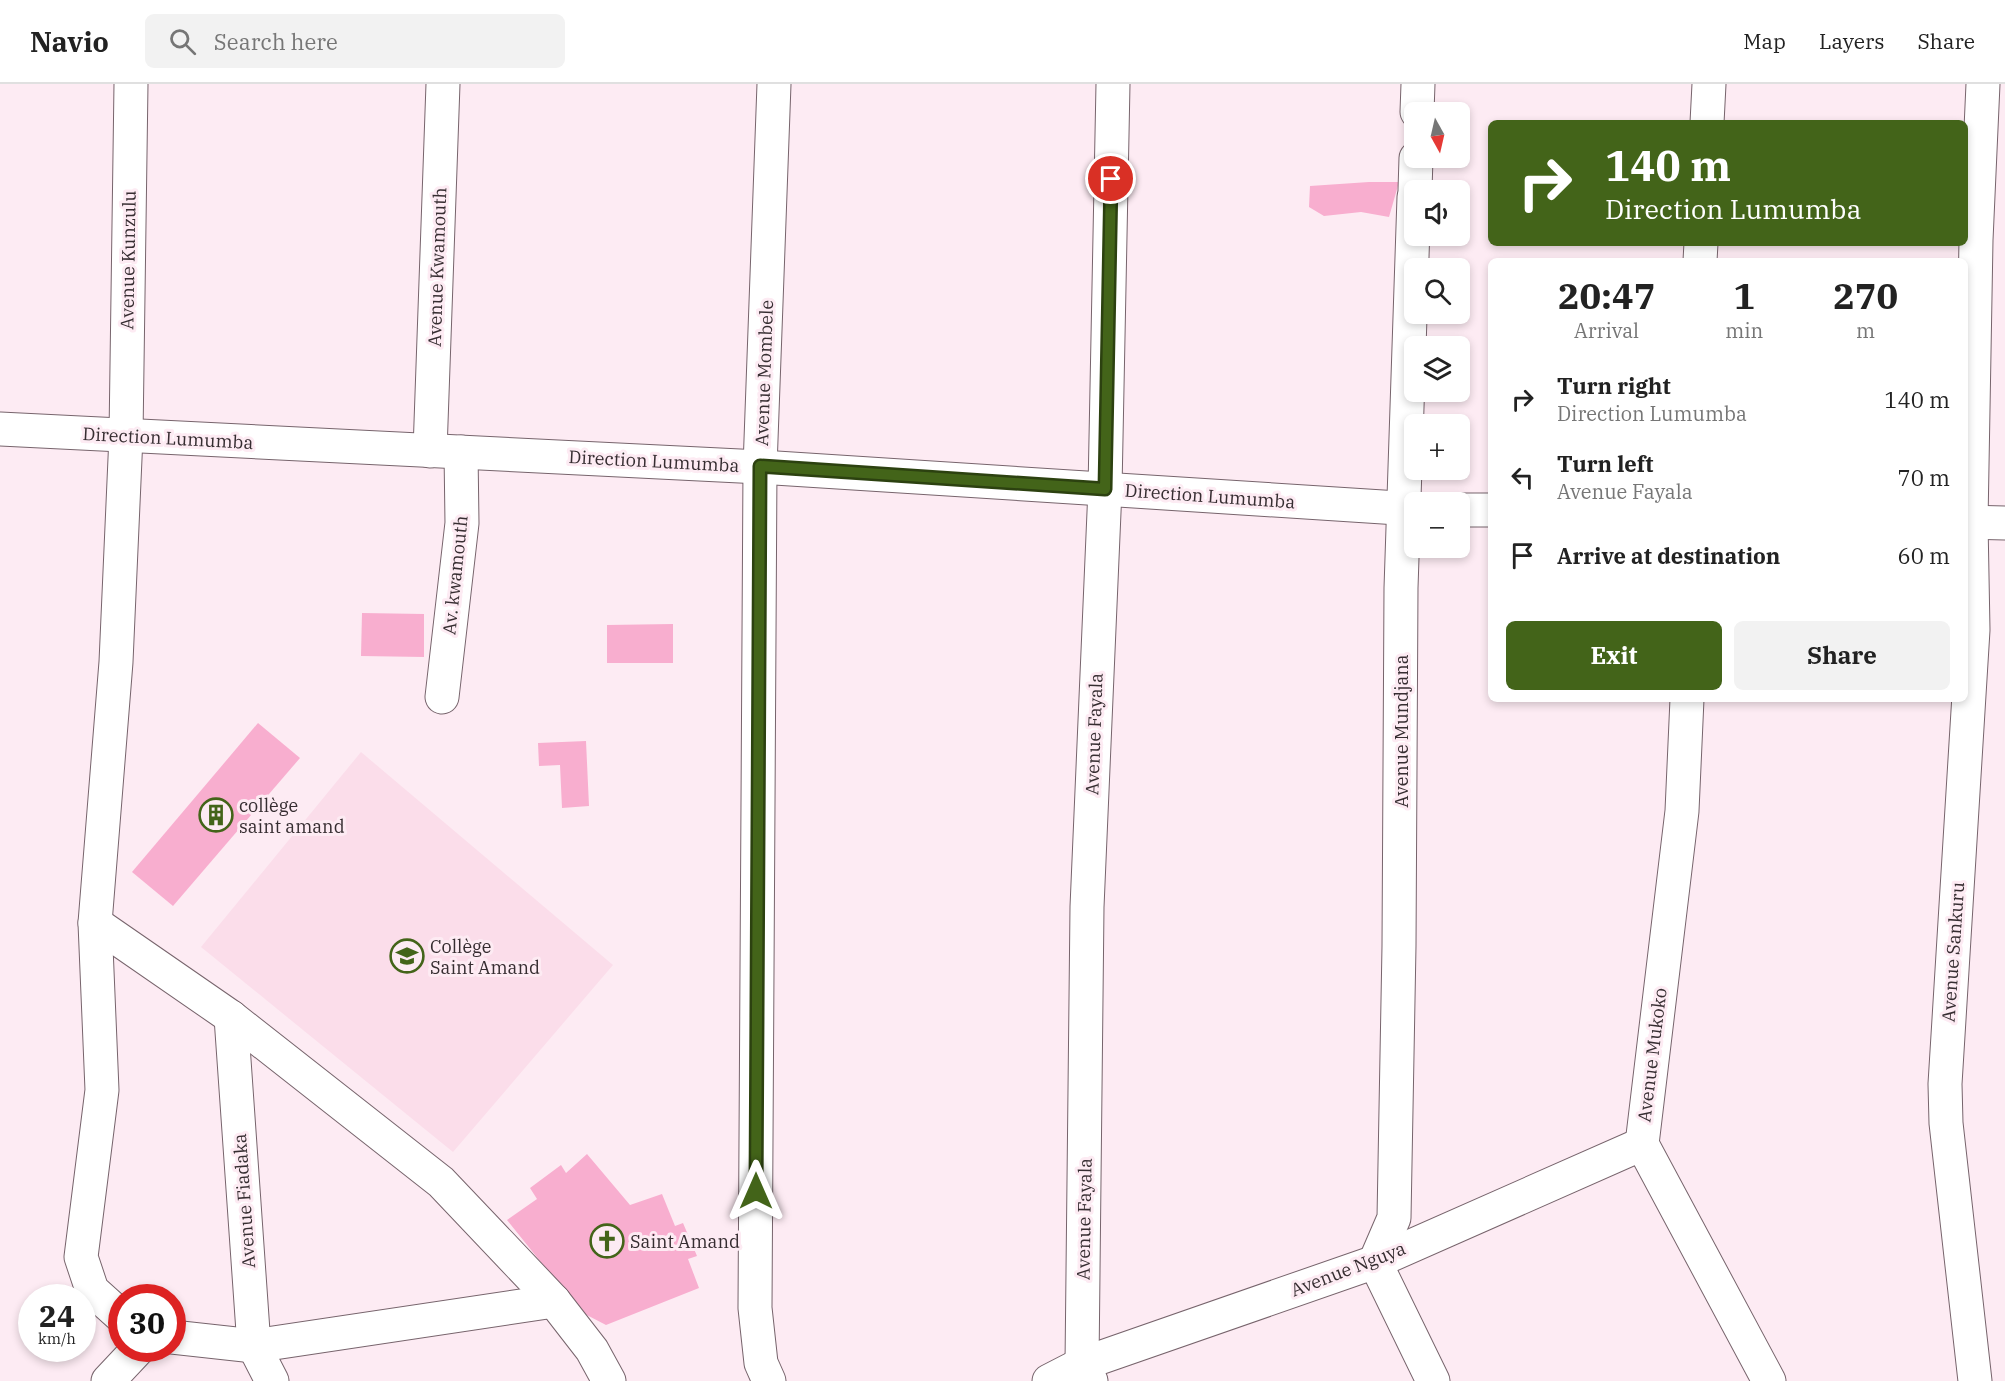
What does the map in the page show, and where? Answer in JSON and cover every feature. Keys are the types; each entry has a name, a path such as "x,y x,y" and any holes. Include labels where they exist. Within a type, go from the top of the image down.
{"street":[{"name":"Avenue Kunzulu","path":"108,1304 93,1290 81,1257 102,1090 95,923 116,662 126,436 131,84"},
{"name":"Avenue Kwamouth","path":"443,84 445,451"},
{"name":"Avenue Mombele","path":"769,1381 761,1363 755,1308 760,466 774,84"},
{"name":"Avenue Fayala","path":"1087,1372 1087,907 1105,489 1113,84"},
{"path":"1417,102 1418,84"},
{"path":"1707,120 1709,84"},
{"name":"Avenue Sankuru","path":"1974,1381 1946,1123 1946,1084 1973,630 1968,522 1983,84"},
{"name":"Avenue Mundjana","path":"1409,492 1413,246"},
{"name":"Direction Lumumba","path":"0,429 760,466 1404,509"},
{"name":"Av. kwamouth","path":"442,697 462,523 445,451"},
{"path":"1470,510 1488,510"},
{"path":"1968,522 2005,523"},
{"name":"Avenue Mundjana","path":"1375,1262 1394,1218 1408,558"},
{"name":"Avenue Mukoko","path":"1688,702 1682,811 1642,1144 1769,1381"},
{"path":"95,923 231,1017 441,1182 554,1301 592,1350 609,1381"},
{"name":"Avenue Fiadaka","path":"231,1017 254,1346 272,1381"},
{"name":"Avenue Nguya","path":"1049,1381 1087,1372 1375,1262 1642,1144"},
{"path":"1375,1262 1433,1381"},
{"path":"186,1339 254,1346 554,1301"},
{"path":"108,1381 126,1362"}],"shaded area":[{"name":"Collège Saint Amand","path":"361,752 613,965 453,1152 201,947"}],"building":[{"path":"1399,182 1389,217 1361,212 1324,216 1309,207 1310,186"},
{"path":"362,613 424,614 424,657 361,656"},
{"path":"673,624 673,663 607,663 607,625"},
{"name":"collège saint amand","path":"258,723 300,758 173,906 132,872"},
{"path":"586,741 589,806 562,808 560,765 539,766 538,743"},
{"name":"Saint Amand","path":"587,1154 630,1205 662,1194 675,1226 683,1223 697,1256 688,1259 699,1288 606,1325 581,1312 507,1220 537,1199 530,1188 561,1165 566,1173"}],"place":[{"name":"collège saint amand","path":"216,815"},
{"name":"Collège Saint Amand","path":"407,956"},
{"name":"Saint Amand","path":"607,1241"}],"route":[{"path":"756,1191 760,466 1105,489 1111,179"}]}
